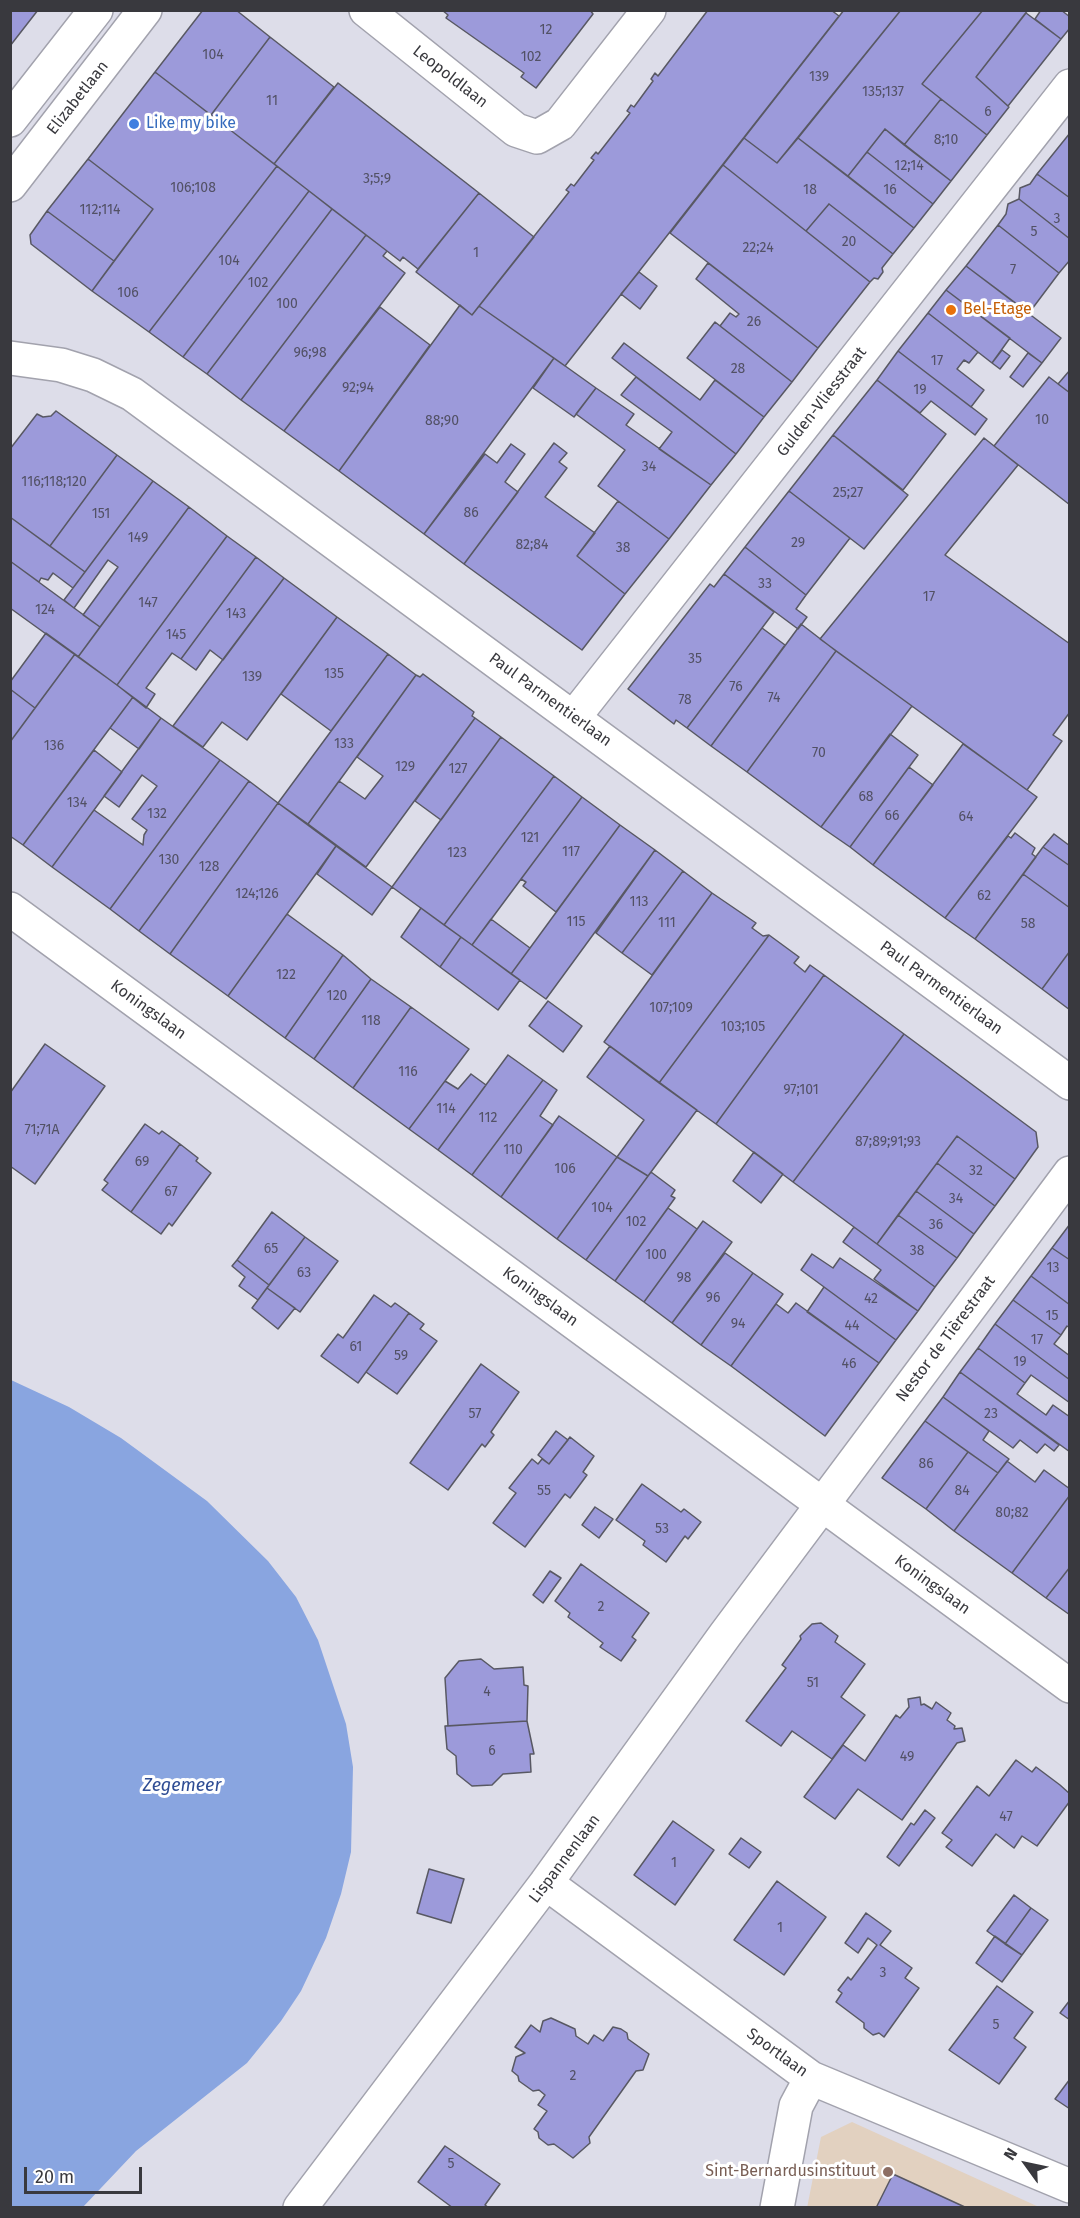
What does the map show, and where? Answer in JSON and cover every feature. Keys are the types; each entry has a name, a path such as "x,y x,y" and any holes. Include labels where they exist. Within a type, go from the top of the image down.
{"street":[{"path":"10,120 96,10"},
{"name":"Elizabetlaan","path":"10,185 144,10"},
{"name":"Leopoldlaan","path":"366,10 516,130 537,137 560,124 649,10"},
{"name":"Gulden-Vliesstraat","path":"574,717 1070,86"},
{"name":"Paul Parmentierlaan","path":"10,358 61,365 93,375 132,394 1070,1083"},
{"name":"Koningslaan","path":"10,909 1070,1686"},
{"name":"Nestor de Tièrestraat","path":"823,1504 1070,1173"},
{"name":"Lispannenlaan","path":"300,2208 546,1884 823,1504"},
{"name":"Sportlaan","path":"546,1884 811,2079 1070,2186"},
{"path":"777,2208 796,2106 811,2079"}],"shaded area":[{"name":"Sint-Bernardusinstituut","path":"852,2122 1039,2207 807,2208 821,2137"}],"water":[{"name":"Zegemeer","path":"11,1380 69,1407 121,1438 207,1501 268,1561 296,1597 318,1640 346,1724 353,1767 351,1852 341,1894 326,1938 301,1991 281,2021 247,2063 136,2151 83,2207 11,2207"}],"building":[{"path":"10,10 38,10 10,46"},
{"path":"203,10 236,10 270,37 211,115 155,72"},
{"path":"442,10 590,10 593,14 536,88 521,77 524,73 446,18 448,15"},
{"path":"708,10 831,10 839,16 565,366 479,306 569,192 566,190 571,184 574,186 594,160 591,158 596,152 598,154 630,113 627,111 631,105 634,107 653,81 651,79 655,73 658,76"},
{"path":"844,10 901,10 777,163 744,138"},
{"path":"901,10 983,10 922,84 941,99 904,145 885,129 848,176 798,138"},
{"path":"983,10 1028,10 976,77 1009,107 987,135 922,84"},
{"path":"1041,10 1061,10 1070,17 1070,28 1061,39 1035,19"},
{"path":"1026,13 1061,39 1008,106 976,77"},
{"path":"270,37 334,87 274,164 211,115"},
{"path":"155,72 277,166 149,332 92,291 153,209 88,159"},
{"path":"338,83 479,193 418,269 403,257 400,261 274,164"},
{"path":"941,99 987,135 951,181 904,145"},
{"path":"885,129 951,181 933,204 867,152"},
{"path":"1070,133 1070,198 1037,174"},
{"path":"744,138 777,163 798,138 914,228 893,254 829,204 806,231 723,165"},
{"path":"867,152 933,204 914,228 848,176"},
{"path":"88,159 153,209 114,261 47,211"},
{"path":"723,165 870,282 818,348 670,233"},
{"path":"277,166 309,191 183,357 149,332"},
{"path":"1037,174 1070,198 1070,239 1019,199 1020,188 1030,184"},
{"path":"309,191 332,209 207,374 183,357"},
{"path":"479,193 534,237 472,315 416,272"},
{"path":"1019,199 1070,239 1070,260 1059,273 998,225 1006,214 1008,204"},
{"path":"829,204 893,254 882,268 883,272 878,279 874,278 870,282 806,231"},
{"path":"332,209 366,235 241,400 207,374"},
{"path":"47,211 114,261 92,291 31,244 30,235"},
{"path":"998,225 1059,273 1029,313 966,266"},
{"path":"366,235 387,251 383,256 405,273 284,431 241,400"},
{"path":"708,263 818,348 792,382 720,326 730,313 736,317 739,314 696,279"},
{"path":"966,266 1061,338 1042,363 946,290"},
{"path":"639,272 657,286 640,309 621,294"},
{"path":"946,290 1010,338 992,363 928,313"},
{"path":"460,305 472,315 479,306 554,358 424,534 339,471"},
{"path":"380,307 430,345 339,471 284,431"},
{"path":"928,313 978,352 969,363 964,360 957,369 984,390 971,407 898,351"},
{"path":"715,322 792,382 764,417 687,358"},
{"path":"624,343 700,400 715,380 764,417 736,454 612,358"},
{"path":"1002,350 1010,356 1000,369 992,363"},
{"path":"898,351 987,419 975,435 931,401 920,413 877,380"},
{"path":"1028,353 1042,363 1023,387 1010,377"},
{"path":"554,358 596,388 574,417 533,388"},
{"path":"1070,370 1070,393 1058,384"},
{"path":"636,377 736,454 711,485 659,449 672,432 621,395"},
{"path":"1049,377 1070,393 1070,505 994,446"},
{"path":"877,380 946,434 903,490 833,435"},
{"path":"596,388 634,414 626,425 711,485 669,539 598,486 625,450 576,414"},
{"path":"56,411 117,455 50,546 10,517 10,449 37,414 43,417 51,416"},
{"path":"833,435 908,495 864,549 789,491"},
{"path":"984,438 1018,465 945,555 1070,644 1070,712 1053,735 1062,741 1027,790 820,639"},
{"path":"554,443 567,453 559,462 567,468 545,497 595,533 577,556 625,594 582,650 464,564"},
{"path":"511,444 525,454 505,482 518,492 464,564 424,534 485,454 497,463"},
{"path":"117,455 153,481 85,572 50,546"},
{"path":"153,481 189,507 100,627 83,615 118,567 108,560 74,608 64,600"},
{"path":"789,491 850,538 806,595 745,547"},
{"path":"618,501 669,539 625,594 577,556"},
{"path":"189,507 227,536 117,685 78,657"},
{"path":"10,517 85,572 73,588 53,573 48,580 41,578 39,582 10,561"},
{"path":"227,536 256,557 181,659 172,653 146,688 155,694 146,708 117,685"},
{"path":"745,547 806,595 796,609 807,617 798,629 724,574"},
{"path":"256,557 284,578 223,660 210,650 196,670 181,659"},
{"path":"10,561 100,627 78,657 10,608"},
{"path":"724,574 774,612 687,728 676,720 674,724 628,689 710,584 714,587"},
{"path":"284,578 337,617 247,740 222,722 203,747 173,726"},
{"path":"337,617 388,654 331,731 281,694"},
{"path":"801,624 836,651 747,772 711,746"},
{"path":"762,628 785,645 711,746 687,728"},
{"path":"46,633 75,654 35,708 10,689 10,682"},
{"path":"836,651 912,706 821,827 747,772"},
{"path":"75,654 133,697 23,845 10,836 10,742"},
{"path":"388,654 416,675 308,824 278,803"},
{"path":"423,674 474,712 472,716 475,718 366,867 308,824 339,781 365,799 383,776 357,757 416,675 420,677"},
{"path":"10,689 35,708 10,742"},
{"path":"133,697 161,718 139,749 110,728"},
{"path":"161,718 220,760 110,909 52,867 94,810 143,845 147,830 132,819 157,786 142,775 119,807 104,796"},
{"path":"475,718 501,737 441,820 415,801"},
{"path":"890,734 918,755 850,847 821,827"},
{"path":"501,737 554,776 444,925 392,887"},
{"path":"963,744 1037,797 945,918 873,865"},
{"path":"94,750 122,772 52,867 23,845"},
{"path":"220,760 249,781 139,931 110,909"},
{"path":"909,767 933,785 873,865 850,847"},
{"path":"554,776 582,797 472,945 444,925"},
{"path":"249,781 278,803 170,954 139,931"},
{"path":"582,797 620,825 556,912 523,886 526,882 521,879"},
{"path":"278,803 336,846 228,996 170,954"},
{"path":"620,825 655,850 546,999 511,974"},
{"path":"1015,833 1035,848 1032,854 1036,857 975,939 945,918 1008,836 1011,838"},
{"path":"1054,834 1070,846 1070,866 1043,847"},
{"path":"336,846 392,887 372,915 317,874"},
{"path":"1043,847 1070,866 1070,908 1023,874"},
{"path":"655,850 683,871 622,953 596,933"},
{"path":"683,871 712,893 652,975 622,953"},
{"path":"1023,874 1070,908 1070,951 1042,989 975,939"},
{"path":"712,893 756,923 752,928 763,936 769,935 659,1083 604,1042"},
{"path":"421,908 461,937 440,967 401,937"},
{"path":"287,914 343,955 285,1038 228,996"},
{"path":"491,919 530,948 511,974 472,945"},
{"path":"769,935 799,957 794,963 805,972 810,965 824,975 716,1124 659,1083"},
{"path":"461,937 520,980 498,1010 440,967"},
{"path":"1070,951 1070,1010 1042,989"},
{"path":"343,955 371,979 314,1059 285,1038"},
{"path":"824,975 904,1034 793,1182 716,1124"},
{"path":"371,979 411,1007 353,1088 314,1059"},
{"path":"548,1001 582,1026 563,1052 529,1026"},
{"path":"411,1007 469,1049 409,1129 353,1088"},
{"path":"904,1034 1036,1132 1038,1147 1015,1179 957,1136 877,1244 793,1182"},
{"path":"45,1044 105,1086 35,1184 10,1166 10,1093"},
{"path":"610,1046 697,1110 648,1176 617,1157 644,1120 587,1077"},
{"path":"508,1055 543,1080 472,1175 438,1150"},
{"path":"471,1074 486,1085 438,1150 409,1129 445,1081 458,1089"},
{"path":"543,1080 557,1090 540,1116 553,1125 501,1197 472,1175"},
{"path":"559,1116 617,1157 557,1239 501,1197"},
{"path":"145,1124 159,1134 162,1131 180,1144 131,1212 102,1190 108,1183 104,1180"},
{"path":"957,1136 1015,1179 995,1206 937,1163"},
{"path":"180,1144 198,1158 196,1161 211,1173 172,1226 169,1223 161,1234 131,1212"},
{"path":"754,1152 783,1174 761,1203 733,1181"},
{"path":"617,1157 648,1176 586,1260 557,1239"},
{"path":"937,1163 995,1206 974,1234 916,1191"},
{"path":"651,1172 675,1190 671,1196 675,1198 615,1281 586,1260"},
{"path":"916,1191 974,1234 957,1258 898,1215"},
{"path":"668,1208 697,1229 644,1302 615,1281"},
{"path":"272,1212 305,1237 269,1285 237,1260"},
{"path":"898,1215 957,1258 935,1287 877,1244"},
{"path":"703,1221 732,1242 672,1323 644,1302"},
{"path":"1070,1224 1070,1260 1052,1248"},
{"path":"854,1227 935,1287 918,1311 874,1279 881,1270 843,1242"},
{"path":"305,1237 338,1261 300,1312 267,1288"},
{"path":"1052,1248 1070,1260 1070,1305 1031,1276"},
{"path":"725,1253 753,1273 701,1345 672,1323"},
{"path":"812,1254 833,1268 840,1258 918,1311 896,1340 801,1270"},
{"path":"237,1260 269,1285 258,1300 239,1286 245,1277 232,1266"},
{"path":"753,1273 783,1294 731,1366 701,1345"},
{"path":"1031,1276 1070,1305 1070,1328 1067,1326 1061,1335 1013,1300"},
{"path":"824,1287 896,1340 879,1363 807,1312"},
{"path":"267,1288 295,1308 278,1329 252,1308"},
{"path":"374,1295 391,1307 395,1303 409,1313 358,1383 321,1356 338,1334 343,1338"},
{"path":"1013,1300 1061,1335 1054,1344 1070,1356 1070,1380 995,1324"},
{"path":"796,1303 879,1363 825,1436 731,1366 776,1304 788,1313"},
{"path":"409,1313 424,1324 420,1329 437,1341 397,1394 366,1372"},
{"path":"995,1324 1070,1380 1070,1403 1031,1375 1025,1383 978,1348"},
{"path":"978,1348 1025,1383 1017,1394 1046,1415 1053,1405 1070,1417 1070,1452 960,1372"},
{"path":"481,1364 519,1392 491,1432 494,1435 485,1447 482,1444 448,1490 410,1463"},
{"path":"960,1372 1059,1445 1054,1451 1045,1444 1037,1453 1020,1440 1013,1448 943,1397"},
{"path":"943,1397 989,1431 983,1440 1009,1459 998,1473 925,1421"},
{"path":"925,1421 968,1452 926,1509 882,1478"},
{"path":"556,1431 568,1440 549,1464 538,1455"},
{"path":"570,1437 594,1456 583,1472 587,1475 570,1498 565,1494 525,1547 493,1523 516,1493 509,1488 532,1459 538,1464 542,1459 549,1464"},
{"path":"968,1452 998,1473 954,1531 926,1509"},
{"path":"1007,1461 1035,1482 1044,1470 1070,1489 1070,1495 1012,1573 954,1531"},
{"path":"642,1484 681,1512 684,1509 701,1522 688,1539 685,1536 666,1562 643,1545 645,1541 616,1520"},
{"path":"1070,1495 1070,1567 1046,1598 1012,1573"},
{"path":"595,1507 613,1519 599,1538 582,1525"},
{"path":"581,1564 649,1613 632,1637 636,1640 621,1661 600,1647 603,1643 568,1617 570,1613 555,1601"},
{"path":"1070,1567 1070,1615 1046,1598"},
{"path":"550,1571 561,1578 543,1603 533,1595"},
{"path":"821,1623 838,1636 835,1642 865,1664 841,1697 865,1715 832,1759 792,1731 781,1746 746,1721 786,1668 782,1665 801,1639 800,1636 812,1624"},
{"path":"481,1659 494,1669 523,1667 524,1685 528,1686 527,1721 448,1726 445,1678 459,1661"},
{"path":"920,1697 921,1705 924,1704 932,1709 936,1702 951,1713 947,1720 955,1726 954,1729 962,1728 965,1741 957,1743 902,1820 858,1789 835,1819 804,1797 843,1745 865,1761 896,1715 900,1718 909,1707 908,1699"},
{"path":"527,1721 534,1754 530,1754 531,1772 503,1774 492,1785 472,1786 457,1774 456,1756 447,1749 445,1726"},
{"path":"1016,1760 1032,1772 1036,1767 1060,1785 1070,1794 1070,1801 1037,1846 1022,1836 1014,1848 996,1834 972,1866 946,1847 952,1840 942,1833 977,1786 989,1796"},
{"path":"925,1810 935,1818 899,1866 887,1857 911,1823 914,1825"},
{"path":"673,1821 714,1850 675,1905 634,1875"},
{"path":"741,1838 761,1852 749,1868 729,1854"},
{"path":"429,1869 464,1879 451,1923 417,1913"},
{"path":"777,1881 826,1917 784,1975 734,1940"},
{"path":"1014,1895 1031,1908 1005,1944 987,1931"},
{"path":"1031,1908 1048,1920 1022,1955 1005,1944"},
{"path":"866,1913 891,1931 880,1945 912,1968 905,1978 919,1988 884,2037 879,2033 873,2035 864,2028 864,2023 836,2002 842,1993 838,1990 848,1977 851,1980 877,1945 868,1938 858,1953 845,1943"},
{"path":"995,1936 1022,1955 1002,1982 976,1963"},
{"path":"997,1986 1033,2012 1014,2038 1026,2047 999,2084 949,2050"},
{"path":"1070,2000 1070,2020 1060,2013"},
{"path":"551,2018 575,2029 576,2036 588,2044 594,2035 603,2041 613,2027 621,2029 627,2033 628,2039 649,2054 643,2070 636,2071 589,2137 590,2143 573,2158 554,2144 548,2145 539,2138 538,2132 534,2129 547,2111 538,2105 545,2095 539,2090 533,2091 519,2081 518,2076 512,2071 516,2057 525,2053 515,2047 531,2025 540,2032 543,2021"},
{"path":"1070,2079 1070,2109 1055,2099"},
{"path":"445,2146 500,2184 485,2205 489,2208 453,2208 418,2182"},
{"path":"893,2174 967,2208 876,2208"}],"place":[{"name":"Like my bike","path":"134,124"},
{"name":"Bel-Etage","path":"951,310"},
{"name":"Sint-Bernardusinstituut","path":"888,2172"}]}
